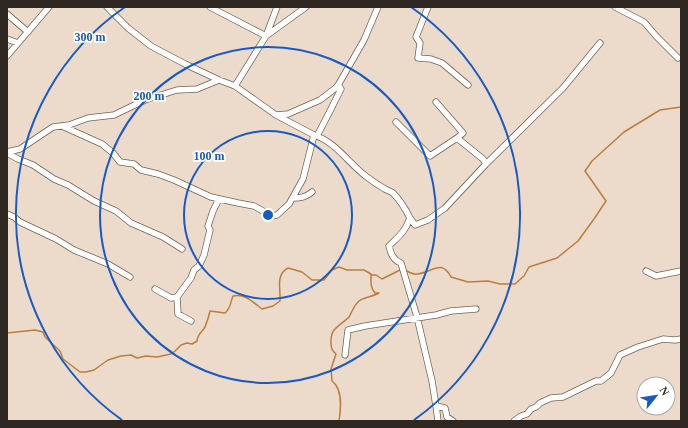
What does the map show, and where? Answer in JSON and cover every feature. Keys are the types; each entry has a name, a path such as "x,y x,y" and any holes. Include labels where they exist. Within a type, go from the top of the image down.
{"street":[{"path":"7,56 49,7"},
{"path":"107,7 128,28 152,46 185,64 235,86 276,115 315,136 322,137 365,176 392,192 415,225 428,220 445,208 486,164 563,88 600,43"},
{"path":"210,7 266,36"},
{"path":"235,86 266,36 277,7"},
{"path":"266,36 306,7"},
{"path":"276,115 288,114 320,100 338,85 364,40 378,7"},
{"path":"428,7 416,37 420,43 418,58 442,63 468,85"},
{"path":"615,7 644,22 678,58"},
{"path":"7,14 28,32"},
{"path":"7,39 18,44"},
{"path":"7,152 20,149 53,127 69,125 88,118 114,115 145,100 177,90 197,89 219,80"},
{"path":"62,126 102,144 113,153 120,162 134,164 141,170 158,174 192,187 211,197 254,206 272,216 277,215 289,204 303,179 315,136 341,89 338,85"},
{"path":"396,122 430,156 463,133 436,102"},
{"path":"457,138 483,159 486,164"},
{"path":"7,152 18,159 33,165 54,179 68,185 94,201 116,211 131,223 163,237 182,249"},
{"path":"293,198 300,198 312,192"},
{"path":"191,321 178,314 177,297 191,278 194,270 204,255 210,230 208,226 219,199"},
{"path":"7,214 74,250 108,264 130,277"},
{"path":"410,218 407,227 389,246 392,256 397,262 401,263 417,317 432,381 438,421"},
{"path":"646,272 656,276 681,271"},
{"path":"155,289 171,298 177,297"},
{"path":"344,355 348,330 417,317 436,315 451,311 476,309"},
{"path":"514,421 527,414 540,402 551,398 563,397 596,381 601,381 611,373 620,355 638,347 663,339 675,340 681,338"},
{"path":"436,406 445,408 447,417 453,421"}],"waterway":[{"path":"405,270 416,274 440,267 444,268 451,277 468,282 488,281 500,284 515,284 524,276 529,267 557,258 578,241 606,201 585,171 592,161 624,132 660,110 681,107"},
{"path":"7,333 35,330 43,332 45,337 60,351 63,359 80,372 86,372 94,370 108,360 121,356 131,355 137,358 146,356 157,357 171,354 181,345 187,343 192,344 197,341 199,335 205,327 210,311 225,313 233,296 237,295 245,297 262,309 273,306 280,301 280,278 281,274 288,268 302,272 312,280 324,280 332,270 339,267 347,270 364,270 371,274"},
{"path":"339,421 341,405 340,394 336,384 332,381 331,369 336,354 331,347 332,334 336,328 349,317 359,301 379,293 375,293 372,289 371,275 376,275 382,279 402,269"}]}
